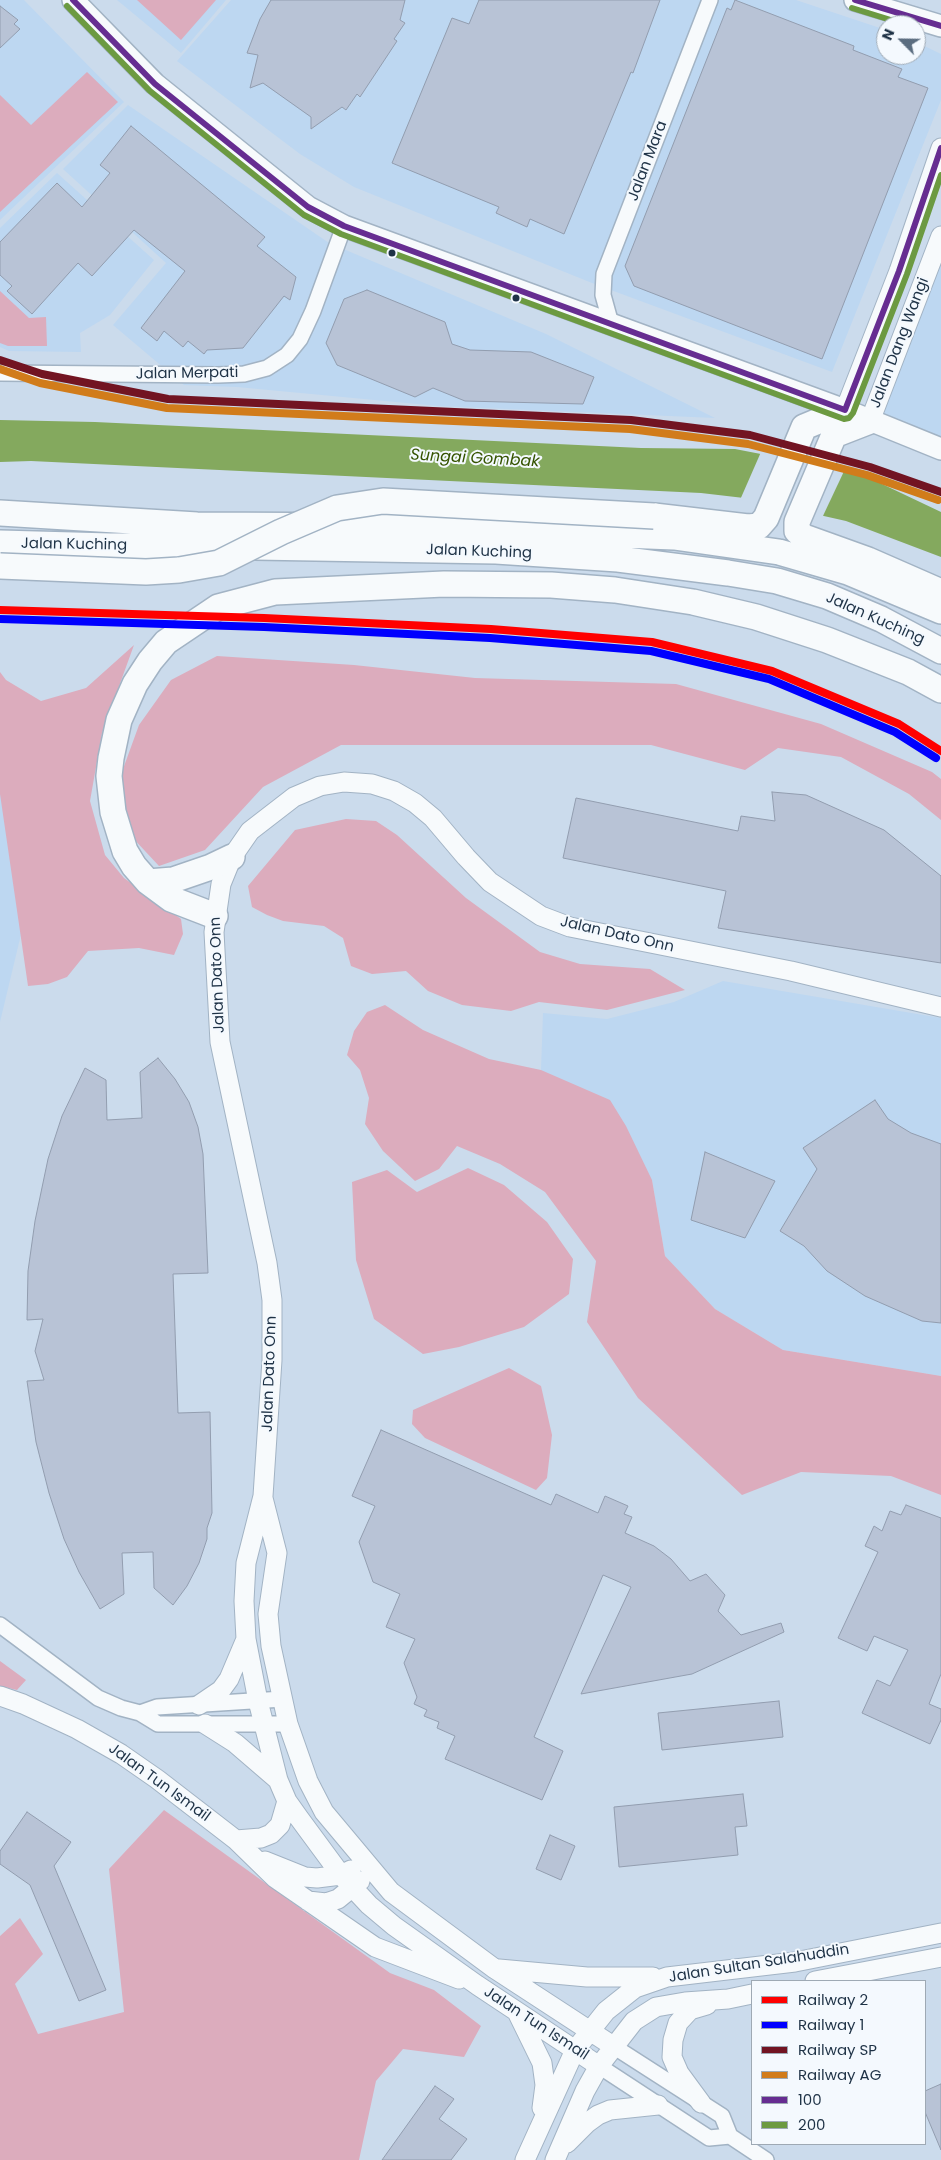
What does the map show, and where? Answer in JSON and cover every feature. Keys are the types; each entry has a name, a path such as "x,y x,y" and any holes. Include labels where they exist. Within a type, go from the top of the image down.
{"highway":[{"path":"0,566 146,572 179,570 219,562 337,508 383,501 654,516 748,527 759,526 766,518 804,427 845,410"},
{"path":"870,421 834,435 797,522 797,531 804,537 868,560 941,592"},
{"name":"Jalan Kuching","path":"0,513 197,525 390,526 674,537 779,552 848,572 941,610"},
{"name":"Jalan Kuching","path":"0,543 496,551 618,559 777,581 827,596 872,615 941,651"},
{"path":"214,916 171,899 148,882 134,866 125,851 119,833 110,791 111,758 119,720 136,684 150,661 166,642 218,607 275,592 444,584 551,585 615,590 693,602 756,617 828,640 908,672 941,690"},
{"path":"148,882 173,880 211,867 232,857"}],"main road":[{"path":"72,0 155,84 308,207 344,226 845,410 941,449"},
{"path":"855,0 941,26"}],"street":[{"name":"Jalan Mara","path":"611,324 604,295 604,274 710,0"},
{"name":"Jalan Dang Wangi","path":"845,410 899,271 941,148"},
{"name":"Jalan Merpati","path":"0,373 218,375 244,374 266,368 287,355 300,339 313,311 344,226"},
{"name":"Jalan Dang Wangi","path":"870,421 941,236"},
{"name":"Jalan Dato Onn","path":"264,1725 246,1639 244,1601 246,1563 263,1496 272,1360 272,1300 267,1263 220,1042 214,941 214,916 220,884 232,857 250,831 294,797 320,786 344,782 372,784 394,791 415,802 433,818 490,882 542,916 570,927 791,971 941,1007"},
{"name":"Jalan Dato Onn","path":"263,1496 277,1553 268,1614 271,1646 288,1724"},
{"path":"0,1625 98,1698 121,1708 140,1713 158,1724 288,1724"},
{"path":"199,1705 221,1690 229,1679 246,1639"},
{"name":"Jalan Tun Ismail","path":"0,1696 23,1704 77,1729 121,1754 157,1778 236,1840 256,1857 275,1878 308,1902 326,1903 338,1899 347,1882 368,1866"},
{"path":"140,1713 157,1707 283,1699"},
{"path":"205,1724 235,1743 278,1780"},
{"name":"Jalan Tun Ismail","path":"288,1724 308,1781 324,1812 391,1892 495,1969 722,2116 730,2136 766,2160"},
{"name":"Jalan Tun Ismail","path":"264,1725 278,1780 287,1801 347,1882 394,1926 477,1985 709,2138 730,2136"},
{"path":"236,1840 261,1838 271,1834 280,1825 287,1801"},
{"name":"Jalan Tun Ismail","path":"256,1857 305,1877 347,1882"},
{"path":"308,1902 375,1947 429,1969 477,1985"},
{"name":"Jalan Sultan Salahuddin","path":"525,2160 575,2050 606,2011 635,1988 667,1977 795,1962 941,1933"},
{"name":"Jalan Sultan Salahuddin","path":"820,1980 941,1957"},
{"path":"495,1969 587,1977 667,1977"},
{"name":"Jalan Sultan Salahuddin","path":"556,2157 585,2091 599,2066 634,2021 656,2007 684,2002 728,1999 751,1994"},
{"path":"701,2103 679,2074 672,2057 673,2040 678,2023 690,2010 728,1999"},
{"path":"516,2011 542,2063 545,2084 539,2127"},
{"path":"556,2157 587,2123 598,2115 610,2110 658,2105"}],"shaded area":[{"path":"0,0 24,0 124,102 0,220"},
{"path":"117,0 226,0 181,53"},
{"path":"137,0 216,0 181,40"},
{"path":"231,0 796,0 876,27 876,65 926,65 926,47 941,54 941,100 832,372 592,283 354,187 300,154 177,61"},
{"path":"87,72 118,102 0,212 0,95 31,125"},
{"path":"128,105 329,243 546,334 715,418 438,406 237,387 184,385 113,325 166,263 63,169"},
{"path":"57,173 154,260 110,315 80,333 81,352 9,351 0,347 0,228"},
{"path":"941,254 941,440 883,416"},
{"path":"0,291 29,318 46,317 47,346 8,346 0,343"},
{"path":"134,645 102,733 90,801 105,855 124,878 181,919 183,934 174,955 139,948 88,951 67,977 48,984 28,986 0,794 0,672 6,680 41,701 86,688"},
{"path":"217,656 354,665 475,678 676,684 821,724 932,772 941,779 941,820 909,794 841,757 778,748 745,770 651,745 341,745 263,787 205,850 159,866 131,836 121,808 123,769 139,725 171,680"},
{"path":"0,757 35,876 0,1022"},
{"path":"346,819 376,821 397,835 466,898 540,952 580,964 650,969 685,990 607,1010 539,1002 511,1011 462,1005 428,991 406,971 372,974 351,966 343,938 324,926 283,921 252,907 248,886 295,830"},
{"path":"723,981 941,1018 941,1376 783,1350 715,1309 665,1256 652,1180 541,1070 543,1013 607,1019 674,1002"},
{"path":"385,1005 423,1030 489,1059 541,1070 610,1100 626,1126 652,1180 665,1256 715,1309 783,1350 941,1376 941,1495 891,1476 801,1472 742,1495 638,1398 587,1322 596,1261 545,1192 500,1164 457,1146 439,1169 415,1181 383,1151 365,1124 369,1098 360,1070 347,1055 354,1031 367,1012"},
{"path":"468,1168 504,1185 547,1222 573,1259 569,1294 524,1327 459,1347 423,1354 374,1319 356,1260 352,1182 387,1170 417,1192"},
{"path":"509,1368 541,1386 552,1435 547,1478 536,1490 425,1438 412,1424 413,1410"},
{"path":"0,1661 26,1680 17,1690 0,1686"},
{"path":"164,1810 390,1973 434,1990 481,2026 464,2057 403,2049 376,2081 359,2160 0,2160 0,1936 20,1918 43,1954 15,1984 38,2034 124,2012 109,1869"}],"water":[{"name":"Sungai Gombak","path":"0,420 95,422 641,448 735,449 766,455 807,459 861,474 941,512 941,557 846,521 744,498 701,493 31,461 0,462"}],"pier":[{"path":"761,452 808,457 846,467 822,518 740,500"}],"building":[{"path":"271,0 405,0 400,20 405,23 394,39 397,41 360,97 357,94 346,110 342,107 311,129 311,117 263,83 250,88 258,55 247,53 260,19"},
{"path":"479,0 660,0 633,73 631,72 564,234 530,219 527,227 496,213 499,207 392,163 452,18 469,24"},
{"path":"735,0 854,46 853,50 876,59 876,65 892,65 902,69 898,77 928,88 822,359 634,286 625,266 727,8 731,10"},
{"path":"0,6 18,20 14,24 20,29 0,48"},
{"path":"131,126 265,237 257,246 296,277 290,300 284,296 243,348 207,350 204,354 188,341 183,347 164,331 157,341 141,328 185,271 134,230 92,276 78,263 32,314 7,291 12,286 0,275 0,242 57,183 82,207 110,173 100,165"},
{"path":"367,290 445,322 452,344 470,350 531,352 594,377 583,404 465,401 433,388 415,397 337,365 326,343 344,299"},
{"path":"772,792 806,795 884,830 941,876 941,963 718,928 726,891 563,858 576,798 738,831 741,816 775,821"},
{"path":"158,1058 175,1079 189,1102 198,1127 203,1154 208,1273 173,1274 178,1413 210,1412 212,1513 207,1528 207,1539 199,1563 187,1586 173,1605 154,1588 153,1552 122,1553 124,1594 100,1609 79,1572 64,1539 49,1493 36,1442 27,1381 44,1380 35,1351 43,1319 27,1320 28,1271 35,1221 48,1159 62,1116 85,1068 106,1080 107,1120 142,1118 140,1072"},
{"path":"875,1100 888,1119 911,1133 941,1144 941,1323 922,1321 865,1296 827,1271 804,1246 780,1231 817,1169 803,1148"},
{"path":"705,1152 775,1181 745,1238 691,1220"},
{"path":"381,1430 551,1505 556,1494 598,1513 605,1496 628,1506 624,1514 632,1517 625,1533 654,1546 671,1559 690,1581 706,1574 725,1595 718,1611 741,1635 781,1623 784,1632 692,1674 581,1694 631,1587 603,1575 534,1737 563,1751 542,1800 445,1759 455,1736 437,1728 439,1722 424,1716 427,1710 414,1704 417,1697 404,1663 415,1639 386,1627 400,1594 373,1582 359,1542 375,1506 352,1496"},
{"path":"906,1505 941,1518 941,1674 929,1704 941,1709 941,1720 930,1744 862,1713 877,1680 890,1686 908,1650 874,1636 867,1651 838,1638 878,1552 865,1546 874,1526 882,1531 890,1511 901,1515"},
{"path":"779,1701 783,1737 662,1750 658,1713"},
{"path":"743,1794 747,1826 735,1827 738,1855 619,1867 614,1807"},
{"path":"27,1812 71,1842 54,1866 106,1990 79,2001 30,1885 0,1864 0,1851"},
{"path":"550,1835 575,1846 561,1880 536,1869"},
{"path":"941,2084 941,2150 926,2114 926,2091"},
{"path":"435,2086 454,2099 439,2119 467,2139 451,2160 382,2160"}],"rail line":[{"name":"SP","path":"0,360 42,374 168,399 631,420 750,435 870,467 941,492"},
{"name":"AG","path":"0,369 40,383 167,408 630,429 748,444 867,475 938,500"},
{"name":"2","path":"0,610 264,618 491,629 652,642 772,671 899,724 941,751"},
{"name":"1","path":"0,619 264,627 490,638 651,651 769,679 895,732 936,758"}],"transit line":[{"name":"100","path":"73,0 155,84 308,207 344,226 845,410 899,271 941,148"},
{"name":"100","path":"855,0 941,26"},
{"name":"200","path":"67,6 150,91 304,215 341,234 844,419 849,418 853,413 907,274 941,175"},
{"name":"200","path":"852,8 876,15"}]}
